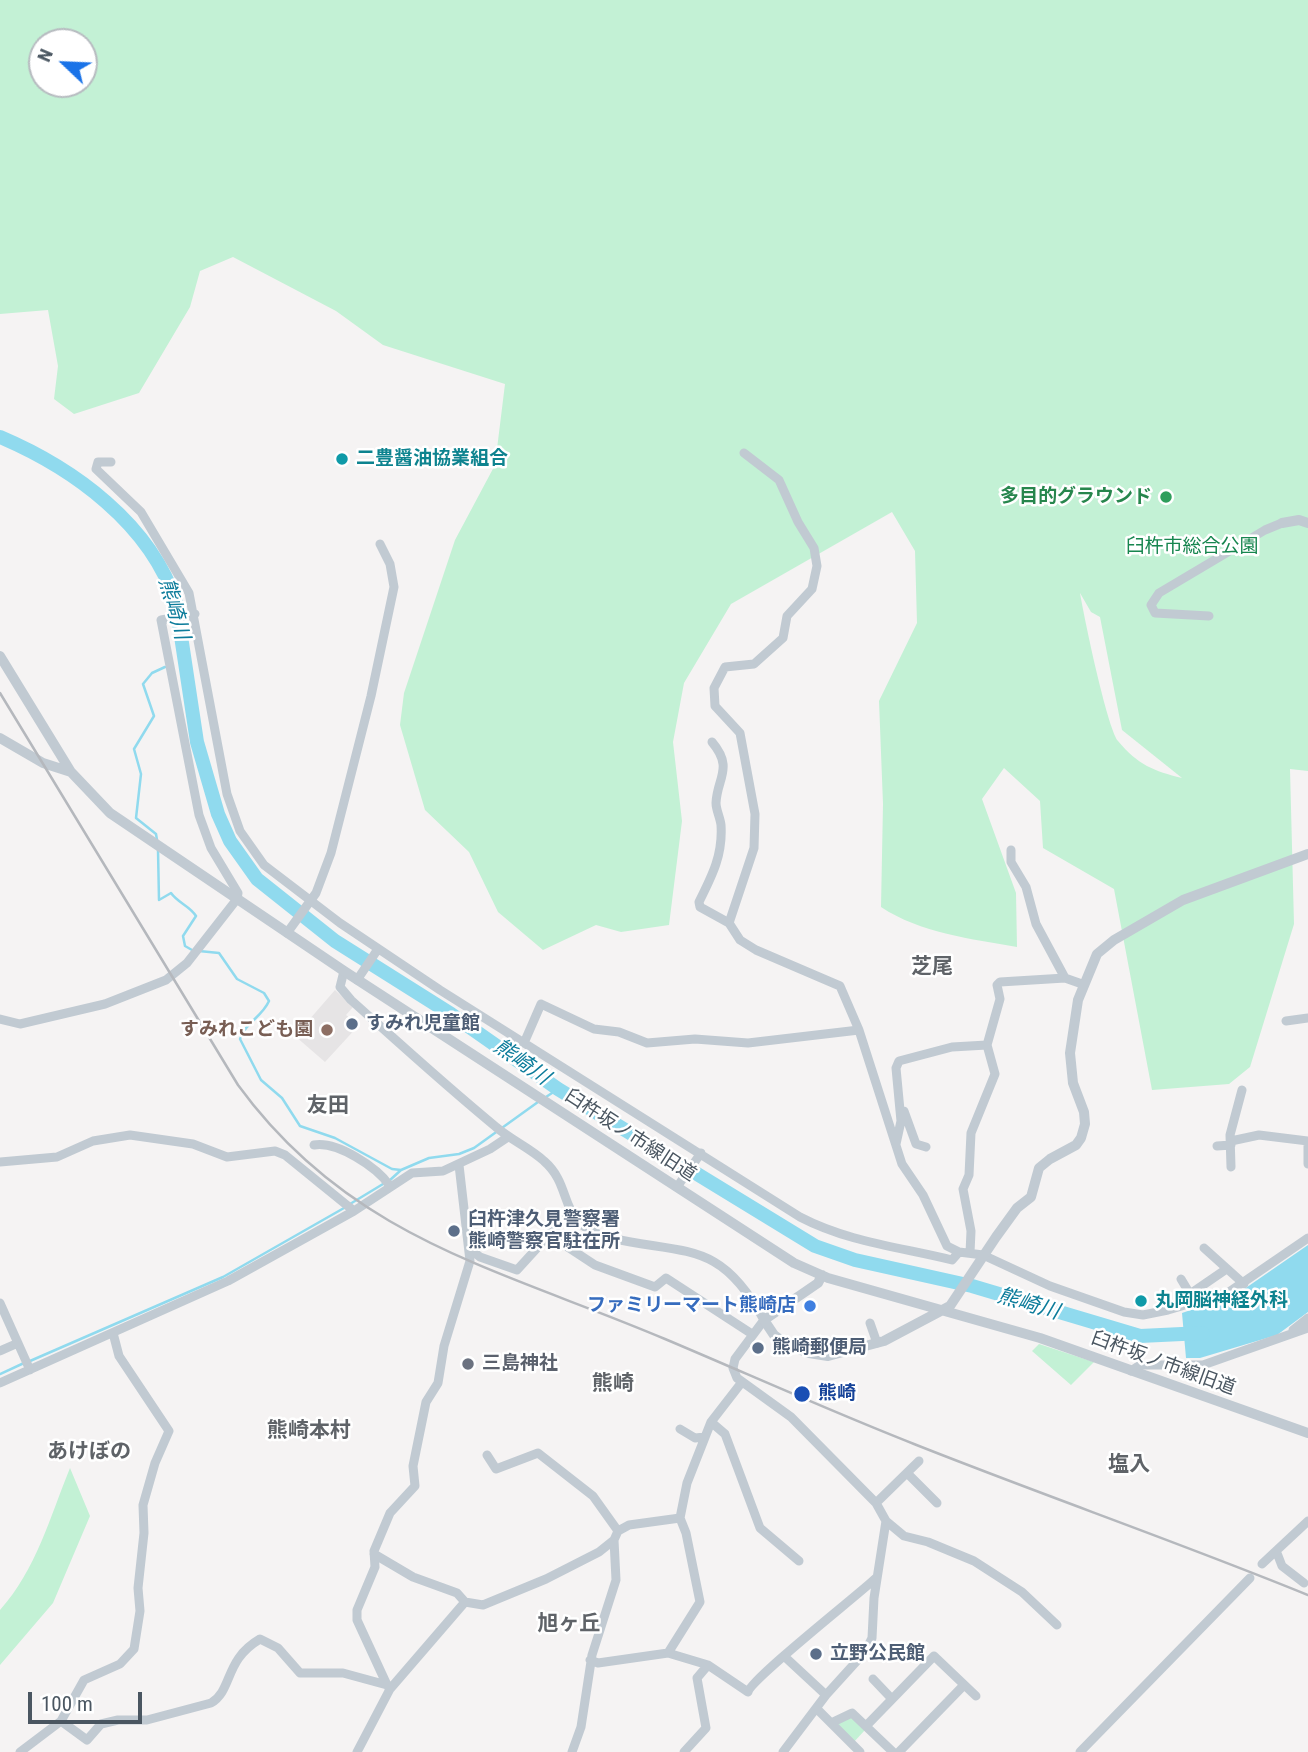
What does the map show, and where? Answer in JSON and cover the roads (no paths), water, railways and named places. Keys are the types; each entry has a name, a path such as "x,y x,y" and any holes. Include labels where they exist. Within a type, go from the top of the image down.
{"street":[{"path":"729,923 754,848 755,814 740,733 715,706 714,688 725,667 754,664 783,638 787,616 814,584 818,557 779,480 744,453"},
{"path":"111,462 98,462 96,469 141,512 182,579 194,614 220,761 235,821 246,842 264,865 378,950 700,1154 827,1231 952,1260 959,1252"},
{"path":"1209,616 1155,613 1151,605 1159,593 1265,530 1299,520 1308,523"},
{"path":"290,930 311,900 331,853 390,614 394,587 390,564 380,544"},
{"path":"0,1019 20,1024 106,1004 172,977 237,899 238,893 211,848 199,814 188,771 163,620 194,614"},
{"path":"0,656 71,772"},
{"name":"臼杵坂ノ市線旧道","path":"0,738 43,763 71,772 101,805 167,852 237,899 290,930 344,971 359,977 533,1094 679,1185 794,1263 822,1275 946,1308 1041,1338 1308,1433"},
{"path":"712,742 724,767 716,803 721,821 721,847 718,863 699,902 700,907 729,923 740,940 777,962 840,986 859,1030 902,1164 923,1195 947,1246 1035,1281 1124,1312 1143,1315 1217,1296 1244,1284 1308,1238"},
{"path":"1011,850 1011,862 1026,887 1036,924 1065,978"},
{"path":"344,971 340,987 351,1000 494,1125 545,1162 558,1181 569,1213 595,1234 703,1254 732,1273 780,1340 817,1356 835,1356 876,1342 946,1308 1017,1208 1031,1197 1039,1168 1050,1158 1076,1145 1081,1138 1085,1124 1084,1112 1070,1069 1076,1009 1091,961 1102,948 1159,913 1208,890 1308,854"},
{"path":"359,977 378,950"},
{"path":"970,1253 971,1231 962,1192 969,1175 971,1133 995,1074 986,1045 1000,999 999,982 1065,978 1082,984"},
{"path":"524,1043 541,1004 594,1029 619,1032 647,1043 695,1039 748,1043 859,1030"},
{"path":"1286,1021 1308,1018"},
{"path":"897,1144 901,1121 896,1068 903,1058 951,1047 986,1045"},
{"path":"1231,1167 1231,1143 1242,1090"},
{"path":"900,1103 916,1144 926,1147"},
{"path":"0,1162 57,1157 93,1141 130,1135 193,1144 227,1157 275,1151 285,1155 350,1208"},
{"path":"0,1383 28,1365 113,1333 228,1282 388,1183 412,1173 443,1171 459,1165 506,1135"},
{"path":"1217,1146 1259,1135 1308,1141 1308,1164"},
{"path":"313,1145 325,1143 336,1148 388,1183"},
{"path":"679,1185 700,1154"},
{"path":"389,1687 357,1620 357,1611 375,1566 374,1554 390,1513 415,1486 413,1466 426,1402 438,1383 444,1346 470,1261 459,1165"},
{"path":"470,1248 480,1257 517,1270 569,1213"},
{"path":"551,1231 560,1242 595,1265 655,1287 666,1278 751,1334"},
{"path":"1204,1248 1225,1270 1244,1284"},
{"path":"1181,1279 1190,1294 1225,1270"},
{"path":"822,1275 818,1283 764,1320 751,1334 734,1363 734,1372 742,1382 791,1417 876,1503 886,1521 904,1536 928,1542 974,1561 1022,1592 1057,1625"},
{"path":"1,1307 28,1365"},
{"path":"1289,1334 1308,1318"},
{"path":"870,1323 876,1342"},
{"path":"1131,1371 1140,1365 1203,1365 1308,1328"},
{"path":"20,1752 61,1721 83,1680 120,1664 134,1648 140,1611 138,1588 144,1533 143,1505 155,1463 169,1431 119,1356 113,1333"},
{"path":"0,1351 18,1343"},
{"path":"668,1653 700,1602 686,1533 680,1518 687,1483 711,1422 742,1382"},
{"path":"711,1422 724,1434 760,1528 800,1561"},
{"path":"680,1429 695,1438 705,1437"},
{"path":"487,1455 496,1469 538,1453 593,1496 616,1536 616,1580 590,1660 581,1727 572,1752"},
{"path":"876,1503 919,1461"},
{"path":"906,1473 937,1503"},
{"path":"374,1554 413,1577 457,1593 465,1602 483,1605 599,1552 634,1523 680,1518"},
{"path":"783,1752 826,1695 865,1652 872,1639 876,1578 886,1521"},
{"path":"1262,1564 1277,1553 1308,1521"},
{"path":"1277,1553 1282,1566 1304,1583"},
{"path":"590,1660 598,1663 668,1653 708,1665 748,1692 762,1674 876,1578"},
{"path":"1080,1752 1250,1578"},
{"path":"357,1752 389,1687 465,1602"},
{"path":"61,1721 86,1740 101,1724 118,1720 148,1720 211,1703 218,1699 238,1655 260,1639 278,1648 300,1673 343,1673 389,1687"},
{"path":"866,1726 934,1656 976,1696"},
{"path":"785,1657 826,1695"},
{"path":"684,1752 706,1728 697,1678 708,1665"},
{"path":"873,1679 892,1699"},
{"path":"899,1752 964,1685"},
{"path":"817,1709 860,1752"},
{"path":"831,1723 852,1713 893,1752"}],"water":[{"path":"1308,1245 1308,1312 1277,1335 1200,1358 1186,1358 1182,1313 1237,1294"}],"waterway":[{"name":"熊崎川","path":"0,437 55,465 81,482 129,524 148,548 164,574 176,603 197,742 218,814 230,841 257,879 335,941 451,1014 558,1089 815,1246 855,1260 972,1286 1140,1336 1203,1333"},
{"path":"157,840 156,834 136,818 141,774 134,749 154,716 143,684 152,673 165,667"},
{"path":"158,850 159,900 171,893 196,916 183,936 185,946 192,950"},
{"path":"199,951 219,953 237,979 264,993 269,1001 240,1039 261,1080 282,1098 300,1126 335,1138 392,1169 401,1170"},
{"path":"546,1097 558,1089"},
{"path":"389,1181 401,1170 429,1158 459,1154 474,1148 538,1102"},
{"path":"350,1204 383,1184"},
{"path":"30,1361 223,1277 344,1208"},
{"path":"0,1374 24,1363"}],"railway":[{"path":"0,693 238,1085 282,1137 329,1180 379,1215 432,1244 487,1268 883,1431 1308,1595"}],"place":[{"name":"二豊醤油協業組合","path":"342,459"},
{"name":"多目的グラウンド","path":"1166,497"},
{"name":"すみれ児童館","path":"352,1024"},
{"name":"すみれこども園","path":"327,1030"},
{"name":"臼杵津久見警察署 熊崎警察官駐在所","path":"454,1231"},
{"name":"丸岡脳神経外科","path":"1141,1301"},
{"name":"ファミリーマート熊崎店","path":"810,1306"},
{"name":"熊崎郵便局","path":"758,1348"},
{"name":"三島神社","path":"468,1364"},
{"name":"熊崎","path":"802,1394"},
{"name":"立野公民館","path":"816,1654"}],"district":[{"name":"芝尾","path":"932,968"},
{"name":"友田","path":"328,1107"},
{"name":"熊崎","path":"613,1385"},
{"name":"熊崎本村","path":"309,1432"},
{"name":"あけぼの","path":"89,1453"},
{"name":"塩入","path":"1129,1466"},
{"name":"旭ヶ丘","path":"569,1625"}],"park label":[{"name":"臼杵市総合公園","path":"1192,547"}]}
